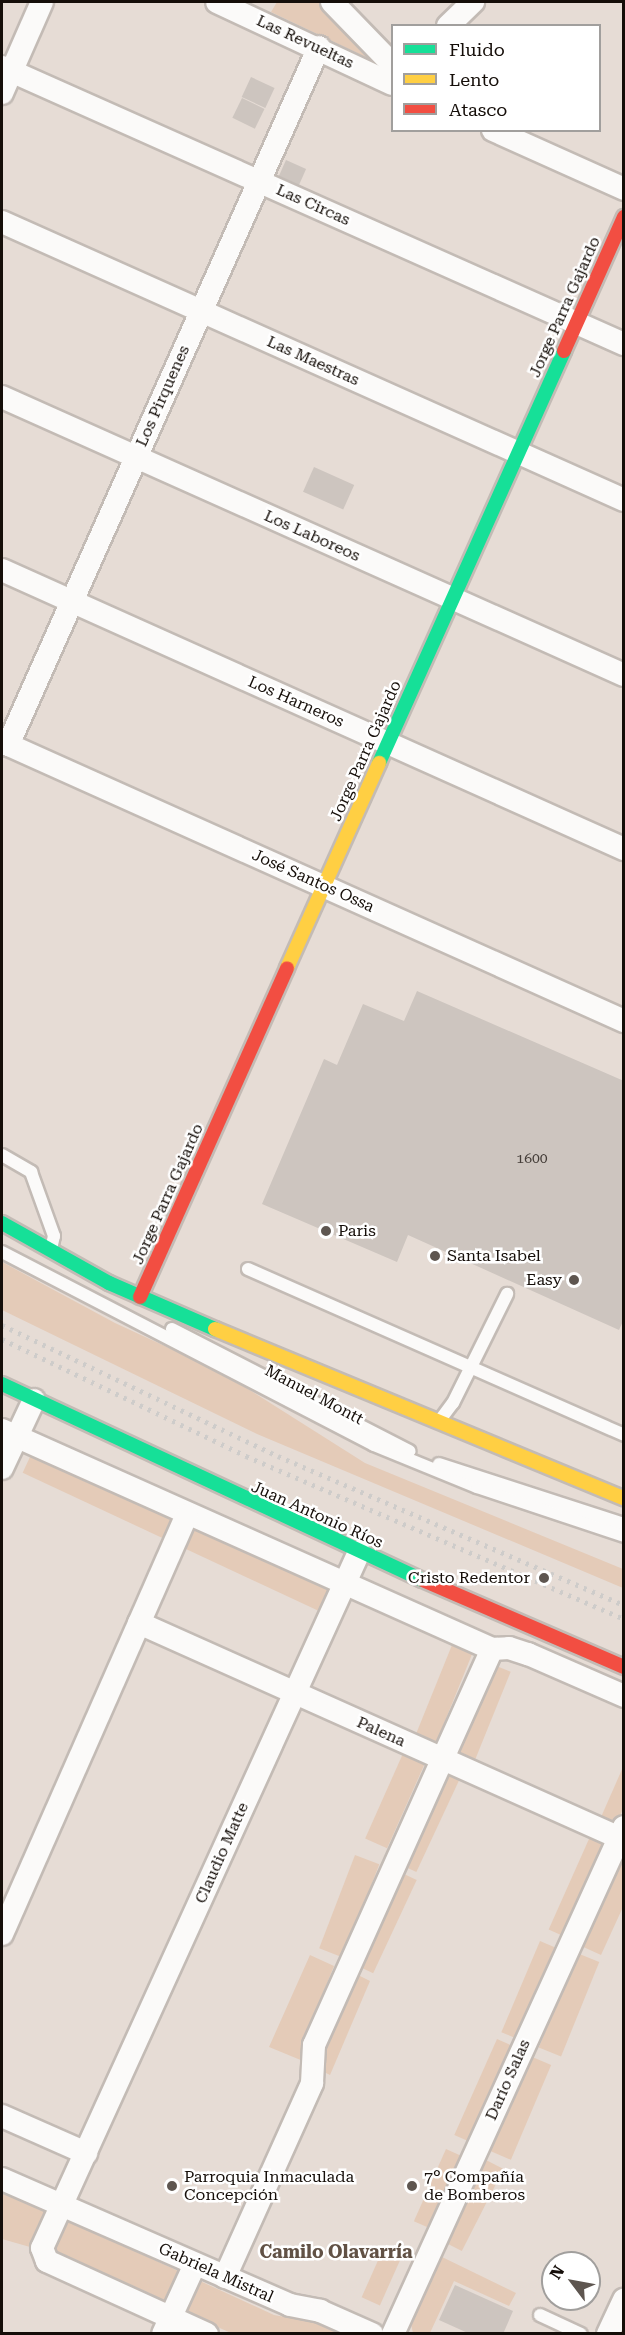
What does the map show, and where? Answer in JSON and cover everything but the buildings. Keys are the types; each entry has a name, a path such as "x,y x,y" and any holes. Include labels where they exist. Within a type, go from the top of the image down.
{"main road":[{"name":"Jorge Parra Gajardo","path":"140,1297 624,217"},
{"name":"Manuel Montt","path":"2,1223 140,1297 438,1423 624,1498"},
{"name":"Juan Antonio Ríos","path":"2,1384 359,1552 624,1667"}],"street":[{"path":"2,93 6,69 42,2"},
{"name":"Las Revueltas","path":"217,2 391,76"},
{"path":"332,2 391,75"},
{"path":"450,24 473,2"},
{"name":"Los Pirquenes","path":"5,744 72,602 319,47"},
{"name":"Las Circas","path":"6,69 624,344"},
{"path":"497,132 624,189"},
{"name":"Las Maestras","path":"2,222 624,500"},
{"name":"Los Laboreos","path":"2,397 624,675"},
{"name":"Los Harneros","path":"2,570 624,849"},
{"name":"José Santos Ossa","path":"5,744 624,1021"},
{"path":"2,1468 8,1434 34,1400"},
{"path":"8,1434 492,1649 509,1648 528,1654 624,1696"},
{"path":"2,1934 186,1515"},
{"name":"Claudio Matte","path":"62,2205 359,1552"},
{"name":"Palena","path":"139,1623 441,1758 622,1835"},
{"path":"225,2277 312,2083 314,2045 441,1758 492,1649"},
{"name":"Darío Salas","path":"393,2334 622,1835"},
{"path":"2,2116 86,2153"},
{"name":"Gabriela Mistral","path":"2,2179 290,2306 320,2311 372,2334"},
{"path":"62,2205 42,2248 44,2259 167,2325 207,2334"},
{"path":"167,2325 195,2264"},
{"path":"608,2334 624,2300"}],"lane":[{"path":"2,1155 31,1172 54,1236 51,1250"},
{"name":"Manuel Montt","path":"2,1241 401,1448 455,1470 624,1524"},
{"name":"Manuel Montt","path":"2,1252 374,1445 477,1487 624,1536"},
{"path":"248,1269 472,1365 624,1435"},
{"path":"438,1423 472,1365 507,1294"},
{"path":"540,2315 581,2334"}],"shaded area":[{"path":"277,2 324,2 374,61 271,12"},
{"path":"2,1262 115,1323 221,1372 365,1463 623,1569 623,1588 257,1434 2,1310"},
{"path":"37,1442 340,1583 325,1614 23,1473"},
{"path":"452,1645 472,1653 433,1751 413,1742"},
{"path":"494,1665 511,1672 474,1763 457,1756"},
{"path":"405,1749 427,1759 387,1848 365,1839"},
{"path":"447,1766 462,1773 416,1872 401,1865"},
{"path":"623,1767 623,1809 613,1831 598,1824"},
{"path":"593,1830 613,1839 569,1939 549,1930"},
{"path":"623,1851 623,1907 601,1955 579,1945"},
{"path":"355,1855 379,1864 343,1958 319,1948"},
{"path":"404,1874 417,1880 373,1973 360,1967"},
{"path":"540,1941 559,1949 521,2040 501,2032"},
{"path":"577,1953 599,1962 561,2057 539,2048"},
{"path":"310,1955 334,1966 301,2048 303,2061 269,2047"},
{"path":"356,1974 370,1981 330,2075 320,2070 322,2059"},
{"path":"497,2039 515,2047 473,2143 454,2135"},
{"path":"530,2056 551,2065 511,2160 490,2151"},
{"path":"446,2149 464,2157 432,2229 414,2221"},
{"path":"484,2159 504,2169 462,2251 442,2241"},
{"path":"2,2190 274,2315 323,2324 342,2333 231,2333 51,2253 2,2239"},
{"path":"384,2247 402,2255 380,2305 362,2297"},
{"path":"440,2256 516,2293 509,2306 454,2281 430,2333 413,2333 410,2320"}],"railway":[{"path":"2,1325 278,1456 624,1605"},
{"path":"2,1339 246,1456 624,1619"}],"traffic: fast":[{"path":"379,763 564,351"},
{"path":"2,1223 109,1283 215,1329"},
{"path":"2,1384 423,1580"}],"traffic: slow":[{"path":"287,968 379,763"},
{"path":"215,1329 624,1498"}],"traffic: jam":[{"path":"564,351 624,217"},
{"path":"140,1297 287,968"},
{"path":"423,1580 624,1667"}],"place":[{"name":"Paris","path":"326,1231"},
{"name":"Santa Isabel","path":"435,1256"},
{"name":"Easy","path":"574,1280"},
{"name":"Cristo Redentor","path":"544,1578"},
{"name":"Parroquia Inmaculada Concepción","path":"172,2186"},
{"name":"7° Compañía de Bomberos","path":"412,2186"}],"district":[{"name":"Camilo Olavarría","path":"336,2252"}]}
